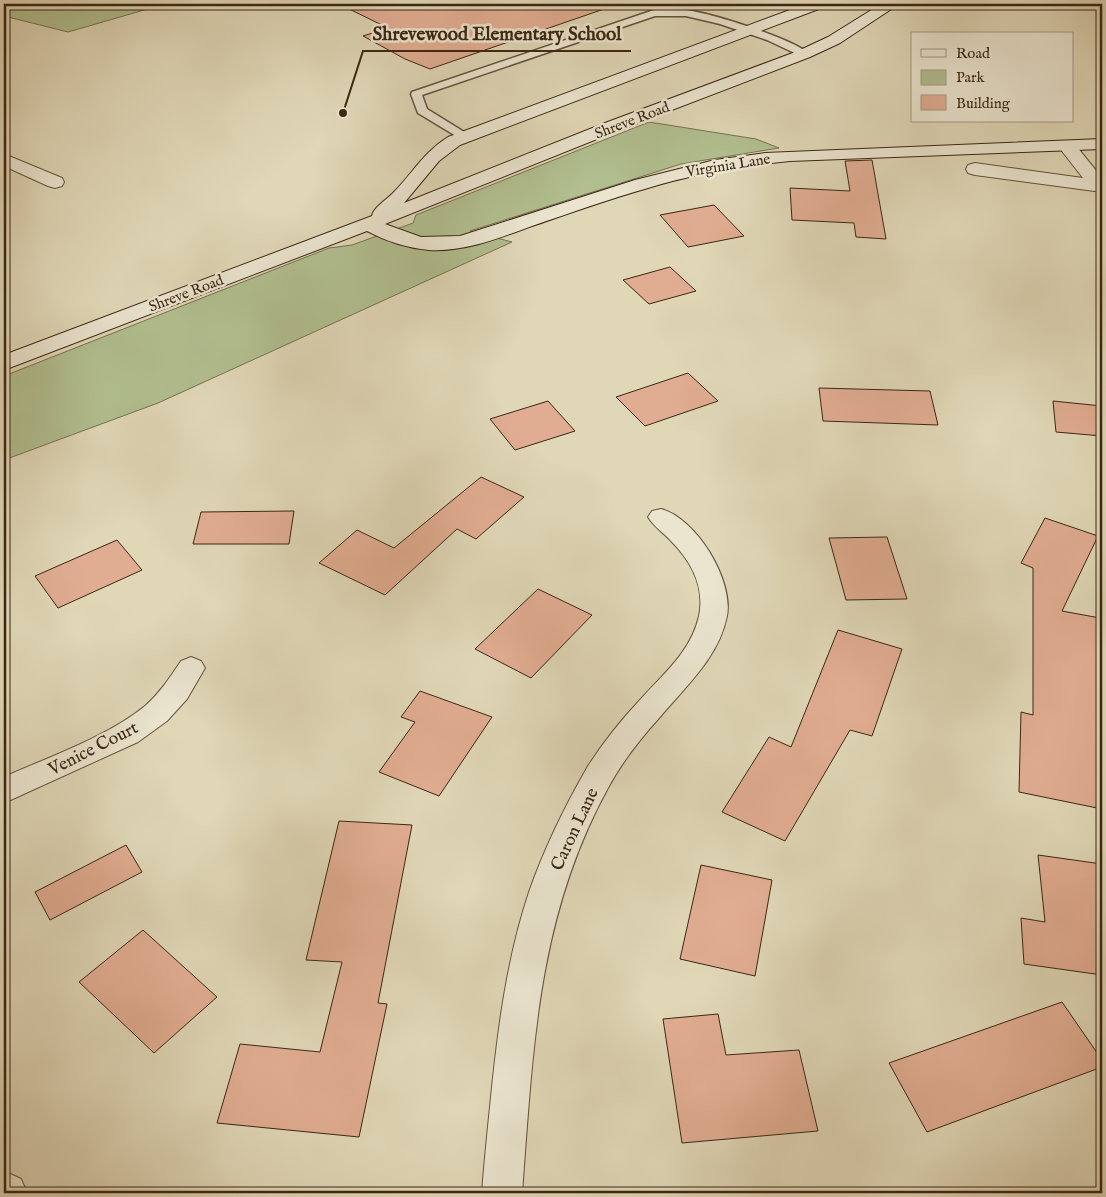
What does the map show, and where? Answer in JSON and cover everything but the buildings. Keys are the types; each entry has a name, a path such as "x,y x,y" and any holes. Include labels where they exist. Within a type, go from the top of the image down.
{"main road":[{"name":"Shreve Road","path":"368,224 398,200 437,151 464,137 819,4"},
{"name":"Shreve Road","path":"4,362 457,190 611,127 804,54 834,40 891,4"},
{"name":"Virginia Lane","path":"368,224 402,240 418,243 454,243 484,236 608,194 678,173 720,164 790,156 1102,144"},
{"path":"1067,146 1100,185"},
{"path":"4,160 55,182"},
{"path":"422,169 422,178 430,185 457,190"},
{"path":"976,170 1100,185"},
{"name":"Caron Lane","path":"502,1193 519,1016 535,930 562,848 597,779 639,719 686,670 704,644 713,614 712,589 703,562 685,537 661,517"},
{"name":"Venice Court","path":"4,792 127,734 156,713 177,691 191,668"}],"lane":[{"path":"464,137 422,111 416,94 654,14 686,13 748,30 804,54"}],"green space":[{"path":"4,4 165,4 68,32 4,16"},
{"path":"649,122 756,139 779,148 681,164 470,231 512,242 158,403 4,460 4,376 329,248 352,245 413,223 416,215"}],"place":[{"name":"Shrevewood Elementary School","path":"343,113"}]}
